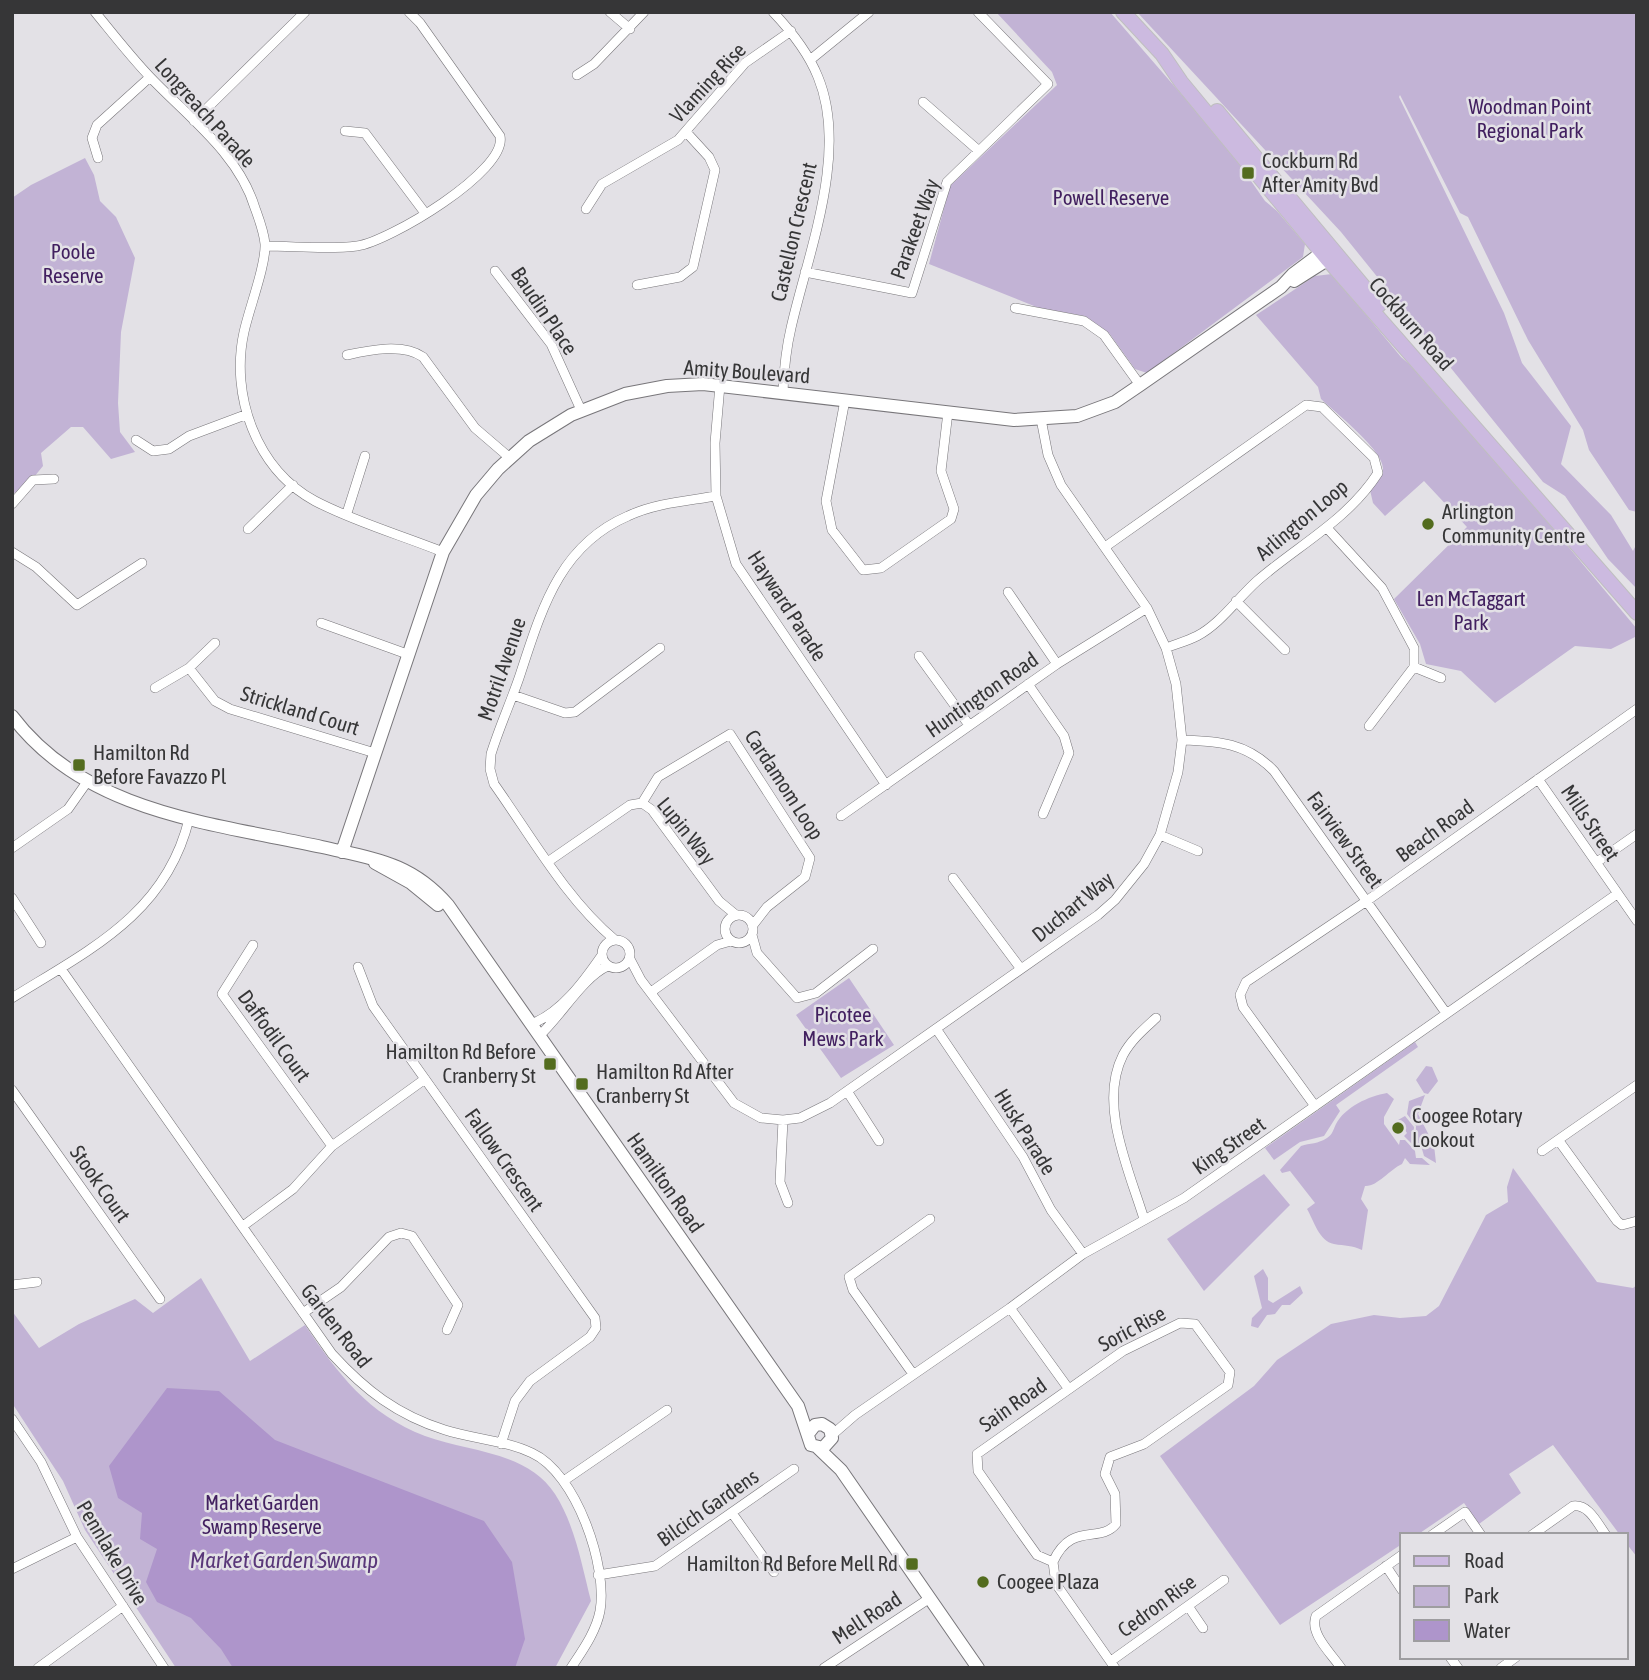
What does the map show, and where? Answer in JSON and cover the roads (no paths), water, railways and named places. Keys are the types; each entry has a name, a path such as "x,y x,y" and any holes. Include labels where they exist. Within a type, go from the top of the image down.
{"main road":[{"name":"Cockburn Road","path":"1123,12 1162,54 1174,61 1329,253 1637,613"},
{"name":"Cockburn Road","path":"1329,253 1637,606"},
{"name":"Amity Boulevard","path":"347,853 375,753 443,552 470,503 510,458 538,435 581,410 612,397 649,389 720,385 948,412 1041,419 1077,416 1115,401 1140,386 1281,286 1300,279 1329,253"},
{"name":"Hamilton Road","path":"12,716 45,752 87,782 118,798 189,819 391,863 440,896 798,1406 827,1431"},
{"name":"Hamilton Road","path":"798,1406 808,1434"},
{"path":"841,1470 827,1431 815,1425 808,1434 811,1445 818,1448 841,1470 978,1668"},
{"path":"818,1448 826,1447 827,1431"}],"street":[{"name":"Longreach Parade","path":"95,12 150,77 231,163 248,188 265,246 240,359 245,415 271,461 293,485 315,500 443,552"},
{"path":"194,121 304,12"},
{"path":"265,246 358,246 399,232 485,170 495,158 501,141 420,23 409,12"},
{"path":"610,12 630,29"},
{"path":"577,75 594,64 644,12"},
{"name":"Castellon Crescent","path":"773,12 791,31 810,60 826,103 829,155 790,330 783,391"},
{"path":"810,60 869,12"},
{"name":"Parakeet Way","path":"804,272 912,293 947,182 1048,84 978,12"},
{"name":"Vlaming Rise","path":"586,209 602,184 687,133 745,63 791,31"},
{"path":"98,158 92,138 97,125 150,77"},
{"path":"923,102 979,151"},
{"path":"345,131 365,133 425,214"},
{"path":"637,285 680,277 693,267 715,170 709,157 687,133"},
{"name":"Baudin Place","path":"495,271 551,344 581,410"},
{"path":"1015,309 1084,321 1104,335 1140,386"},
{"path":"347,355 412,345 475,428 510,458"},
{"name":"Hayward Parade","path":"720,385 715,443 716,496 736,564 886,785"},
{"path":"845,400 826,501 832,530 863,570 881,568 951,519 954,509 941,471 948,412"},
{"name":"Arlington Loop","path":"1105,547 1306,405 1322,407 1374,458 1378,473 1327,528 1276,565 1203,632 1166,648"},
{"path":"136,440 153,451 169,449 189,436 245,415"},
{"name":"Duchart Way","path":"630,959 641,980 734,1103 761,1118 783,1120 811,1114 937,1030 1115,900 1144,864 1160,835 1174,792 1182,740 1176,684 1166,648 1147,608 1061,485 1048,455 1041,419"},
{"path":"347,513 365,456"},
{"path":"12,504 33,480 54,479"},
{"path":"248,529 293,485"},
{"name":"Motril Avenue","path":"615,940 599,926 549,861 491,776 491,754 549,592 573,555 598,533 626,516 660,506 716,496"},
{"path":"1327,528 1382,588 1414,648 1414,667 1369,726"},
{"path":"12,552 36,567 77,605 142,563"},
{"path":"1008,592 1057,664"},
{"path":"1236,601 1285,650"},
{"name":"Huntington Road","path":"841,816 1057,664 1147,608"},
{"path":"321,623 407,654"},
{"path":"155,688 189,668 215,643"},
{"path":"513,695 565,713 575,712 660,648"},
{"path":"919,656 969,725"},
{"path":"1414,667 1441,678"},
{"name":"Strickland Court","path":"189,668 215,701 230,709 375,753"},
{"path":"1028,684 1068,747 1068,759 1043,814"},
{"name":"Beach Road","path":"1315,1106 1244,1007 1240,995 1251,978 1368,900 1637,709"},
{"name":"Cardamom Loop","path":"642,803 658,777 730,734 810,858 806,877 767,907 741,916 725,927"},
{"name":"Fairview Street","path":"1182,740 1229,743 1247,750 1266,763 1368,900 1446,1013"},
{"name":"Mills Street","path":"1538,779 1637,921"},
{"path":"12,848 68,809 87,782"},
{"name":"Lupin Way","path":"549,861 630,805 642,803 652,810 719,901 741,916 752,930 757,953"},
{"path":"12,998 61,969 140,911 174,867 189,819"},
{"path":"1597,862 1637,834"},
{"path":"1160,835 1199,852"},
{"path":"953,878 1021,969"},
{"name":"King Street","path":"827,1431 855,1415 1010,1308 1083,1254 1184,1198 1617,894"},
{"path":"12,898 41,943"},
{"name":"Lupin Way","path":"719,901 725,927 736,942"},
{"name":"Cardamom Loop","path":"736,942 752,930 767,907"},
{"name":"Motril Avenue","path":"599,926 603,951"},
{"path":"717,945 725,927"},
{"path":"531,1024 551,1014 564,1003 603,951 615,940 628,946 630,959 621,968 608,966 589,980 564,1013 539,1035"},
{"path":"651,992 717,945 736,942 757,953 789,992 803,998 816,993 873,948"},
{"name":"Daffodil Court","path":"253,945 222,994 332,1146"},
{"path":"603,951 608,966"},
{"path":"243,1226 293,1189 332,1146 425,1079 373,1006 358,967"},
{"name":"Duchart Way","path":"621,968 641,980"},
{"name":"Garden Road","path":"61,969 332,1354 362,1387 394,1410 444,1430 532,1453 553,1467 565,1480 583,1511 598,1575 600,1611 588,1641 571,1668"},
{"path":"1144,1219 1119,1136 1115,1095 1122,1058 1136,1037 1156,1018"},
{"name":"Husk Parade","path":"937,1030 1023,1157 1051,1210 1083,1254"},
{"name":"Fallow Crescent","path":"425,1079 595,1318 596,1328 590,1337 530,1381 515,1401 501,1444"},
{"path":"1542,1151 1637,1085"},
{"name":"Stook Court","path":"12,1090 160,1299"},
{"path":"847,1091 879,1141"},
{"path":"783,1120 780,1182 788,1203"},
{"path":"1559,1141 1617,1221 1622,1225 1637,1221"},
{"path":"914,1374 853,1290 849,1277 930,1219"},
{"path":"303,1313 341,1287 389,1237 401,1233 412,1236 458,1305 447,1330"},
{"path":"12,1285 37,1282"},
{"name":"Sain Road","path":"1010,1308 1068,1388 980,1450 976,1460 978,1471 1037,1555 1053,1562"},
{"name":"Soric Rise","path":"1053,1562 1070,1540 1080,1534 1107,1531 1116,1524 1115,1494 1105,1474 1110,1457 1149,1441 1228,1385 1231,1378 1199,1326 1186,1321 1123,1351 1068,1388"},
{"path":"565,1480 667,1410"},
{"name":"Pennlake Drive","path":"12,1419 41,1462 77,1537 164,1668"},
{"name":"Bilcich Gardens","path":"598,1575 655,1566 794,1469"},
{"path":"1535,1533 1573,1507 1581,1505 1605,1533"},
{"path":"1435,1533 1465,1512 1480,1533"},
{"path":"732,1513 774,1572"},
{"path":"12,1569 77,1537"},
{"path":"1341,1668 1317,1634 1313,1622 1315,1616 1400,1556"},
{"path":"1053,1562 1056,1584 1113,1664"},
{"path":"1386,1566 1400,1587"},
{"name":"Cedron Rise","path":"1113,1664 1223,1580"},
{"name":"Mell Road","path":"824,1668 930,1598"},
{"path":"38,1668 123,1606"},
{"path":"1188,1606 1203,1629"}],"water":[{"name":"Market Garden Swamp","path":"167,1388 219,1391 275,1440 484,1521 512,1562 525,1639 515,1668 233,1668 221,1649 191,1618 157,1602 146,1582 157,1549 140,1539 142,1513 118,1498 109,1466"}],"place":[{"name":"Cockburn Rd After Amity Bvd","path":"1248,173"},
{"name":"Arlington Community Centre","path":"1428,524"},
{"name":"Hamilton Rd Before Favazzo Pl","path":"79,765"},
{"name":"Hamilton Rd Before Cranberry St","path":"550,1064"},
{"name":"Hamilton Rd After Cranberry St","path":"582,1084"},
{"name":"Coogee Rotary Lookout","path":"1398,1128"},
{"name":"Hamilton Rd Before Mell Rd","path":"912,1564"},
{"name":"Coogee Plaza","path":"983,1582"}],"park label":[{"name":"Woodman Point Regional Park","path":"1530,119"},
{"name":"Powell Reserve","path":"1111,198"},
{"name":"Poole Reserve","path":"73,264"},
{"name":"Len McTaggart Park","path":"1471,611"},
{"name":"Picotee Mews Park","path":"843,1027"},
{"name":"Market Garden Swamp Reserve","path":"262,1515"}]}
